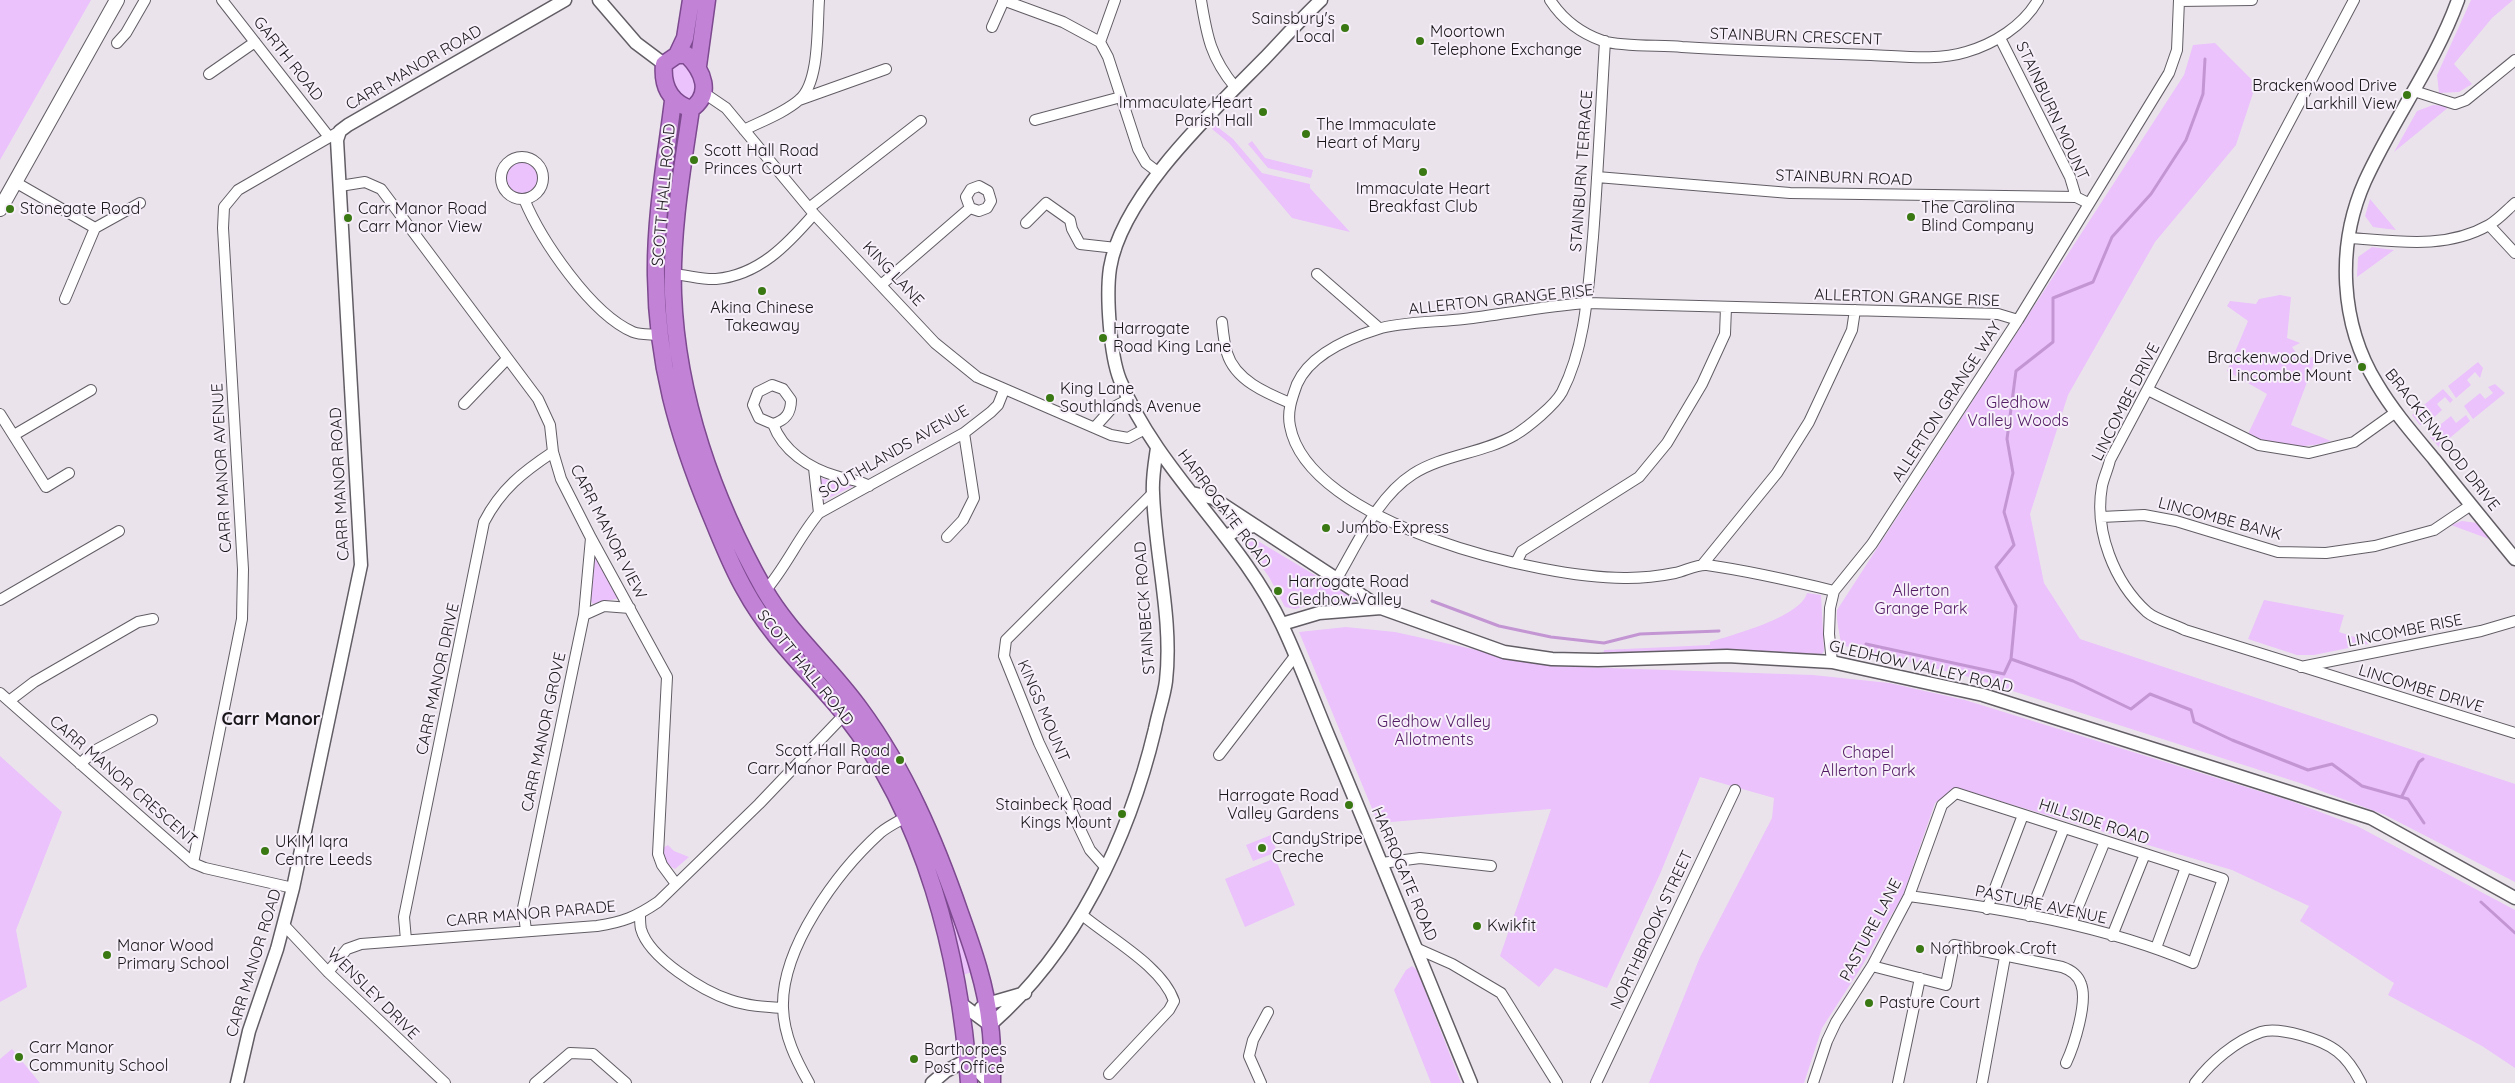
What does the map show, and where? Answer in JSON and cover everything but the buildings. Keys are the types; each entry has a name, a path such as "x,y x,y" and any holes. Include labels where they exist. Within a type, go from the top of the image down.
{"highway":[{"path":"670,59 687,55 698,66 703,81 704,93 697,105 691,109 673,101 666,87 670,59 685,38 691,0"},
{"path":"698,66 708,0"},
{"name":"SCOTT HALL ROAD","path":"673,101 658,222 656,274 659,334 666,380 679,430 701,492 745,591 788,653 844,714 876,762 906,817 940,909 965,1028 967,1060 981,1081 992,1059 990,1025 981,1008 978,963 932,838 899,769 858,705 799,639 765,591 734,530 710,474 694,426 683,380 677,341 673,274 678,192 691,109"}],"main road":[{"path":"0,209 117,0"}],"street":[{"path":"117,43 126,33 145,0"},
{"name":"GARTH ROAD","path":"222,0 255,42 334,134"},
{"name":"CARR MANOR ROAD","path":"237,1083 249,1031 284,924 293,888 361,565 340,186 337,140 334,134 565,0"},
{"path":"599,0 636,43 670,59"},
{"path":"799,100 807,90 812,75 819,0"},
{"path":"992,27 1004,0 1063,22 1100,42 1108,57 1142,158 1159,173"},
{"path":"1100,42 1115,0"},
{"path":"1201,0 1211,49 1219,68 1235,87"},
{"name":"HARROGATE ROAD","path":"1321,0 1235,87 1159,173 1129,217 1116,248 1110,269 1109,296 1116,364 1129,399 1157,448 1252,572 1282,624 1418,950 1471,1083"},
{"name":"STAINBURN CRESCENT","path":"1550,0 1558,12 1574,27 1605,41 1743,52 1932,56 1965,52 2000,38 2023,20 2038,0"},
{"path":"2179,1 2252,0"},
{"name":"LINCOMBE DRIVE","path":"2354,0 2110,460 2102,487 2101,517 2104,540 2118,576 2148,613 2185,630 2515,733"},
{"name":"BRACKENWOOD DRIVE","path":"2458,0 2446,31 2366,180 2357,201 2349,238 2346,298 2352,326 2367,366 2396,412 2514,556"},
{"name":"ALLERTON GRANGE WAY","path":"1832,662 1829,634 1830,608 1834,591 1872,544 2018,320 2169,73 2177,50 2179,1"},
{"name":"STAINBURN MOUNT","path":"2000,38 2070,177 2076,197"},
{"name":"STAINBURN TERRACE","path":"1336,580 1374,515 1395,489 1413,473 1484,449 1515,435 1542,414 1561,394 1574,365 1587,303 1598,177 1605,41"},
{"path":"209,74 255,42"},
{"path":"2414,91 2455,104 2466,100 2515,60"},
{"path":"744,130 799,100 886,69"},
{"name":"KING LANE","path":"704,93 726,108 811,211 935,342 977,377 1004,390 1034,400 1111,435 1128,438 1145,429"},
{"path":"1035,120 1121,97"},
{"path":"656,274 714,279 751,270 786,246 811,211 922,121"},
{"name":"CARR MANOR AVENUE","path":"193,863 242,619 243,569 224,207 238,190 334,134"},
{"path":"525,156 535,160 542,169 544,180 541,189 535,195 524,199 516,199 507,194 501,185 500,175 504,166 513,158 525,156"},
{"name":"STAINBURN ROAD","path":"1598,177 1790,193 2076,197 2088,203"},
{"path":"15,182 95,228"},
{"name":"CARR MANOR VIEW","path":"340,186 365,182 382,189 538,399 550,425 553,452 561,479 667,677 658,854 662,865 676,884"},
{"path":"524,199 532,219 576,284 608,316 634,333 659,334"},
{"path":"65,299 95,228 140,203"},
{"path":"1026,223 1046,203 1070,220 1072,230 1080,244 1116,248"},
{"path":"2349,238 2426,244 2451,239 2489,225 2515,203"},
{"path":"881,285 970,208"},
{"path":"2489,225 2515,253"},
{"path":"1317,274 1379,328"},
{"name":"ALLERTON GRANGE RISE","path":"1703,564 1673,574 1626,578 1570,572 1516,563 1456,546 1374,515 1309,467 1297,448 1289,425 1290,403 1302,374 1320,356 1379,328 1587,303 1998,314 2018,320"},
{"path":"1516,563 1522,550 1639,476 1667,443 1702,384 1721,342 1726,327 1726,307"},
{"path":"1834,591 1703,564 1777,473 1809,422 1852,330 1855,310"},
{"path":"1222,322 1228,355 1237,370 1266,393 1290,403"},
{"path":"464,404 508,359"},
{"path":"14,435 91,390"},
{"name":"SOUTHLANDS AVENUE","path":"765,591 780,573 802,533 819,513 964,433 998,405 1004,390"},
{"path":"2148,390 2259,446 2309,453 2354,442 2396,412"},
{"path":"1095,427 1112,408 1129,399"},
{"path":"0,414 46,487 69,473"},
{"path":"774,424 781,441 814,468 837,477 861,481 869,486"},
{"path":"948,537 963,520 974,498 964,433"},
{"name":"STAINBECK ROAD","path":"990,1025 1025,993 1081,914 1106,868 1127,817 1148,756 1166,681 1166,636 1152,494 1157,448"},
{"name":"CARR MANOR DRIVE","path":"406,940 404,917 484,522 493,505 520,474 553,452"},
{"path":"814,468 819,513"},
{"name":"KINGS MOUNT","path":"1106,868 1090,850 1039,743 1004,656 1006,640 1152,494"},
{"name":"GLEDHOW VALLEY ROAD","path":"1192,494 1213,498 1380,608 1504,652 1552,659 1598,660 1727,656 1832,662 1983,695 2371,818 2515,898"},
{"name":"LINCOMBE BANK","path":"2101,517 2144,515 2176,521 2278,552 2326,553 2375,546 2434,530 2471,505"},
{"path":"1226,537 1239,528 1255,526"},
{"path":"0,600 118,531"},
{"name":"CARR MANOR GROVE","path":"526,930 523,908 584,615 591,538"},
{"path":"584,615 604,606 630,608"},
{"path":"1282,624 1319,613 1380,608"},
{"path":"9,701 34,682 138,622 153,618"},
{"name":"LINCOMBE RISE","path":"2300,667 2481,631 2515,621"},
{"path":"1219,755 1295,656"},
{"name":"CARR MANOR CRESCENT","path":"0,692 193,863 205,868 293,888"},
{"name":"CARR MANOR PARADE","path":"328,972 347,949 361,944 605,925 622,922 640,914 658,902 759,804 844,714"},
{"path":"80,764 94,751 152,720"},
{"name":"NORTHBROOK STREET","path":"1596,1083 1735,790"},
{"name":"HILLSIDE ROAD","path":"1956,793 2223,879 2192,963"},
{"name":"PASTURE LANE","path":"1813,1083 1827,1041 1836,1022 1872,966 1909,896 1942,804 1956,793"},
{"path":"1987,909 2023,815"},
{"path":"809,1083 796,1060 787,1036 783,1008 790,960 810,919 858,856 881,832 906,817"},
{"path":"2029,916 2064,828"},
{"path":"2071,924 2105,841"},
{"path":"2112,936 2144,854"},
{"path":"1382,863 1420,858 1491,866"},
{"path":"2156,948 2186,867"},
{"name":"PASTURE AVENUE","path":"1909,896 2071,924 2156,948 2192,963"},
{"path":"640,914 641,930 649,943 687,980 730,1000 761,1007 783,1008"},
{"path":"1081,914 1099,930 1126,946 1170,989 1174,1001 1169,1010 1109,1074"},
{"name":"WENSLEY DRIVE","path":"284,924 328,972 444,1083"},
{"path":"1872,966 1946,985 1954,945 2005,957 2062,967 2078,977 2083,995 2073,1048 2066,1063"},
{"path":"1418,950 1452,964 1500,993 1557,1083"},
{"path":"1982,1083 2005,957"},
{"path":"1898,1083 1920,978"},
{"path":"965,1028 981,1008 1025,993"},
{"path":"960,1002 981,1008"},
{"path":"1261,1083 1249,1056 1252,1040 1268,1012"},
{"path":"2194,1083 2209,1064 2240,1043 2263,1032 2288,1033 2314,1039 2338,1052 2357,1075 2361,1083"},
{"path":"535,1083 570,1053 593,1054 626,1083"},
{"path":"932,1083 946,1072 967,1060"}],"green space":[{"path":"0,0 91,0 0,160"},
{"path":"2471,0 2513,0 2492,18 2454,64 2472,84 2459,92 2439,93 2437,75"},
{"name":"Gledhow Valley Woods","path":"2215,43 2256,84 2236,145 2155,242 2068,395 2030,514 2044,583 2080,639 2515,784 2515,882 2385,815 2300,783 1969,677 1841,645 1837,610 2184,75 2193,45"},
{"path":"684,62 699,81 693,98 689,99 680,95 672,81 673,66"},
{"path":"2433,105 2450,106 2394,152 2417,111"},
{"path":"1215,125 1233,139 1262,173 1310,184 1310,188 1350,232 1292,218 1229,143 1212,129"},
{"path":"1252,141 1265,158 1313,170 1311,178 1268,168 1248,144"},
{"path":"522,160 529,161 534,165 538,170 538,184 534,189 529,193 522,194 515,193 510,189 506,184 505,177 506,170 510,165 515,161"},
{"path":"2370,199 2396,230 2373,227 2365,216"},
{"path":"2372,247 2394,250 2357,277 2358,257"},
{"path":"2280,295 2291,297 2287,338 2300,343 2292,347 2302,361 2312,357 2316,358 2291,425 2331,441 2310,446 2289,446 2268,442 2248,434 2267,394 2227,371 2248,321 2227,306 2230,301 2256,304 2259,299"},
{"path":"2478,362 2483,368 2480,378 2475,372 2467,380 2471,385 2456,398 2448,386"},
{"path":"2495,384 2505,393 2473,419 2464,406 2480,393 2485,399 2493,393 2488,387"},
{"path":"2443,389 2453,400 2450,403 2445,397 2437,404 2442,410 2427,424 2420,425 2412,415"},
{"path":"2466,415 2470,421 2439,447 2430,437 2431,432 2451,416 2456,423"},
{"path":"820,478 852,484 853,486 823,501"},
{"path":"2462,521 2477,523 2489,539 2451,525"},
{"path":"1248,535 1358,601 1317,603 1295,609 1285,607 1269,577 1243,540"},
{"path":"598,558 620,598 593,604 590,600 594,559"},
{"path":"1807,593 1821,595 1824,651 1822,654 1707,651 1603,654 1604,650 1710,645 1710,642 1749,630 1779,617 1802,602"},
{"path":"2264,600 2344,615 2339,632 2367,641 2368,644 2314,655 2297,655 2248,639"},
{"path":"1346,627 1395,632 1550,666 1813,675 1889,683 1965,700 2291,801 2357,826 2515,910 2515,1068 2482,1046 2388,995 2394,983 2300,921 2309,906 2232,870 1956,788 1935,803 1903,895 1862,966 1822,1028 1804,1083 1649,1083 1700,957 1772,818 1774,798 1700,777 1660,874 1607,988 1555,968 1539,987 1500,956 1551,809 1378,823 1299,632"},
{"path":"0,756 62,812 16,930 27,987 0,1002"},
{"name":"CandyStripe Creche","path":"1271,835 1277,852 1253,861 1246,845"},
{"path":"668,845 674,851 689,857 675,869 664,858 663,848"},
{"path":"1275,858 1295,905 1245,927 1225,879"},
{"path":"941,880 973,972 962,975 936,882"},
{"path":"1412,966 1417,970 1461,1083 1431,1083 1394,990 1406,970"},
{"path":"12,1049 40,1083 0,1083 0,1059"}],"waterway":[{"path":"2205,59 2203,94 2186,140 2151,194 2112,237 2093,282 2053,298 2053,342 2016,371 2007,439 2013,473 2004,512 2014,545 1996,567 2016,606 2011,659 2073,681 2131,709 2150,694 2191,710 2194,722 2232,740 2308,770 2332,764 2362,786 2408,799 2424,823"},
{"path":"1432,601 1499,626 1551,637 1604,643 1640,634 1719,631"},
{"path":"1866,644 2004,674 2011,659"},
{"path":"2402,796 2419,762 2423,759"},
{"path":"2481,902 2515,933"}],"place":[{"name":"Sainsbury's Local","path":"1345,28"},
{"name":"Moortown Telephone Exchange","path":"1420,41"},
{"name":"Brackenwood Drive Larkhill View","path":"2407,95"},
{"name":"Immaculate Heart Parish Hall","path":"1263,112"},
{"name":"The Immaculate Heart of Mary","path":"1306,134"},
{"name":"Scott Hall Road Princes Court","path":"694,160"},
{"name":"Immaculate Heart Breakfast Club","path":"1423,172"},
{"name":"Stonegate Road","path":"10,209"},
{"name":"The Carolina Blind Company","path":"1911,217"},
{"name":"Carr Manor Road Carr Manor View","path":"348,218"},
{"name":"Akina Chinese Takeaway","path":"762,291"},
{"name":"Harrogate Road King Lane","path":"1103,338"},
{"name":"Brackenwood Drive Lincombe Mount","path":"2362,367"},
{"name":"King Lane Southlands Avenue","path":"1050,398"},
{"name":"Jumbo Express","path":"1326,528"},
{"name":"Harrogate Road Gledhow Valley","path":"1278,591"},
{"name":"Scott Hall Road Carr Manor Parade","path":"900,760"},
{"name":"Harrogate Road Valley Gardens","path":"1349,805"},
{"name":"Stainbeck Road Kings Mount","path":"1122,814"},
{"name":"CandyStripe Creche","path":"1262,848"},
{"name":"UKIM Iqra Centre Leeds","path":"265,851"},
{"name":"Kwikfit","path":"1477,926"},
{"name":"Northbrook Croft","path":"1920,949"},
{"name":"Manor Wood Primary School","path":"107,955"},
{"name":"Pasture Court","path":"1869,1003"},
{"name":"Carr Manor Community School","path":"19,1057"},
{"name":"Barthorpes Post Office","path":"914,1059"}],"district":[{"name":"Carr Manor","path":"271,720"}],"park label":[{"name":"Allerton Grange Park","path":"1921,600"},
{"name":"Gledhow Valley Allotments","path":"1434,731"},
{"name":"Chapel Allerton Park","path":"1868,762"}]}
